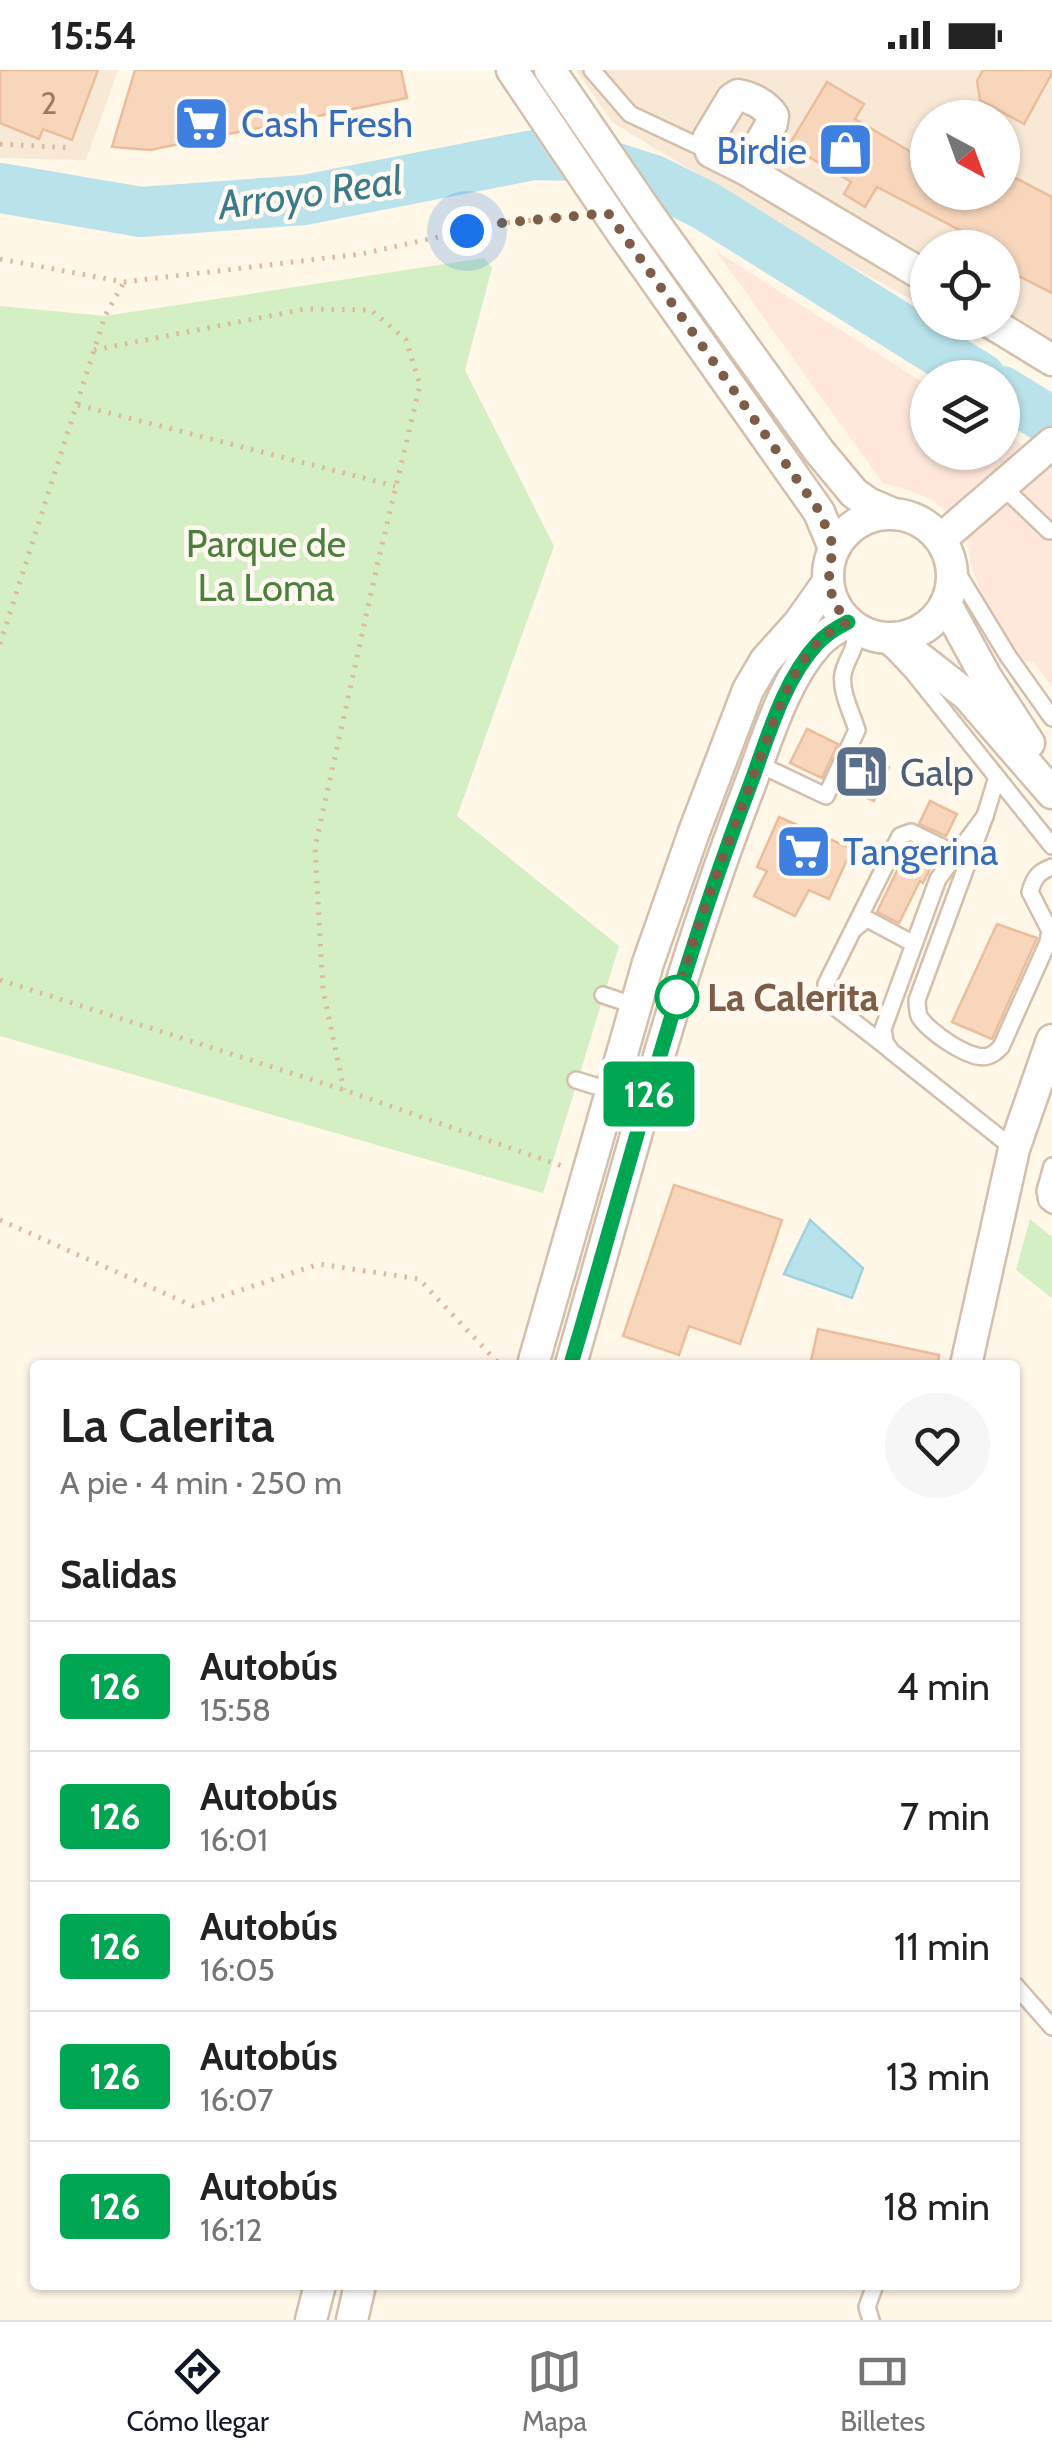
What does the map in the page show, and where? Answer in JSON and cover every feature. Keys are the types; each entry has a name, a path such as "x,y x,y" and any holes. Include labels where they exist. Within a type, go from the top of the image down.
{"street":[{"path":"512,70 614,222 820,512 834,548"},
{"path":"556,80 740,344 845,484 868,503 928,526 946,552 951,590 946,604 927,626 912,634 830,631 796,674 728,844 681,982 573,1360"},
{"path":"745,168 773,116 768,109 738,95 708,139 711,152 745,168 910,267"},
{"path":"1020,327 1052,342"},
{"path":"1019,340 1052,360"},
{"path":"946,552 1002,486 1042,451"},
{"path":"889,512 854,525 834,548 828,582 834,604 868,631 967,695 1052,794"},
{"path":"529,1360 636,1006 694,832 748,690 765,661 828,582"},
{"path":"946,604 986,677 1052,779"},
{"path":"967,1360 1014,1148 1052,1040"},
{"path":"311,2320 319,2290"},
{"path":"352,2320 359,2290"}],"lane":[{"path":"592,70 630,114 711,152"},
{"path":"1002,486 1049,531"},
{"path":"946,552 1008,656 1052,718"},
{"path":"761,757 768,769 826,796 857,730 842,676 868,631 912,671 1052,846"},
{"path":"997,777 917,1000 919,1016 933,1031 978,1057 990,1056 1002,1047 1048,942 1047,921 1030,892 1034,879 1052,866"},
{"path":"892,1051 883,1030 938,879 985,816"},
{"path":"956,854 911,832 900,836 826,984 826,994 831,1004 1014,1148"},
{"path":"853,930 869,920 914,944"},
{"path":"603,996 636,1006"},
{"path":"576,1080 612,1091"},
{"path":"1052,1166 1045,1190 1046,1200 1052,1206"},
{"path":"1020,1992 1052,2027"},
{"path":"870,2320 868,2306 873,2290"}],"path":[{"path":"0,144 73,148"},
{"path":"0,260 124,282 361,254 502,223 614,222"},
{"path":"0,644 105,316 124,282"},
{"path":"94,350 305,309 371,310 406,340 420,385 316,847 323,990 344,1090"},
{"path":"78,405 396,486"},
{"path":"0,980 344,1090 587,1176"},
{"path":"0,1220 193,1306 319,1264 419,1278 495,1360"}],"shaded area":[{"path":"0,70 118,70 86,160 0,158"},
{"path":"576,70 1052,70 1052,377 984,340 1020,340 1020,230 910,230 910,299 827,253 612,122"},
{"path":"716,251 910,374 910,470 1020,470 1020,443 1052,463 1052,687 1034,662 1022,661 981,593 967,540 950,515 933,500 883,483"}],"green space":[{"name":"Parque de La Loma","path":"484,258 492,268 465,370 554,546 457,816 619,946 543,1193 0,1036 0,306 105,316"},
{"path":"1030,1219 1052,1237 1052,1298 1016,1270"}],"water":[{"path":"810,1220 863,1268 852,1298 784,1274"}],"building":[{"path":"0,70 98,70 72,140 43,129 39,139 0,123"},
{"name":"Cash Fresh","path":"135,70 401,70 407,98 150,150 112,147"},
{"path":"983,70 1052,70 1024,124 1020,122 1020,100 980,100 977,81"},
{"path":"827,82 864,104 855,119 910,151 910,204 877,187 865,207 844,194 851,182 789,145"},
{"path":"1020,180 1052,197 1052,293 1020,277 1020,230 959,230 921,210 1020,210"},
{"path":"807,729 838,744 822,778 790,763"},
{"path":"859,753 889,767 874,801 843,787"},
{"path":"930,801 957,814 946,836 919,824"},
{"path":"779,817 852,849 829,899 809,890 795,916 754,896 767,871 757,867"},
{"path":"910,844 936,857 899,923 877,912"},
{"path":"997,924 1037,938 992,1039 952,1022"},
{"path":"674,1185 782,1220 740,1344 689,1326 679,1355 623,1336"},
{"path":"818,1329 939,1355 938,1360 811,1360"}],"waterway":[{"name":"Arroyo Real","path":"0,188 141,212 304,200 533,155 579,156 654,180 706,206 952,360"},
{"name":"Arroyo Real","path":"1020,402 1052,422"}],"bus line":[{"name":"126","path":"572,1360 681,982 728,844 796,674 816,644 848,622"}],"place":[{"name":"Cash Fresh","path":"202,123"},
{"name":"Birdie","path":"846,150"},
{"name":"Galp","path":"861,772"},
{"name":"Tangerina","path":"804,851"},
{"name":"La Calerita","path":"677,997"}],"route":[{"path":"467,231 502,223 608,213 820,512 834,548 829,564 830,593 848,622 816,644 782,704 728,844 677,997"}]}
